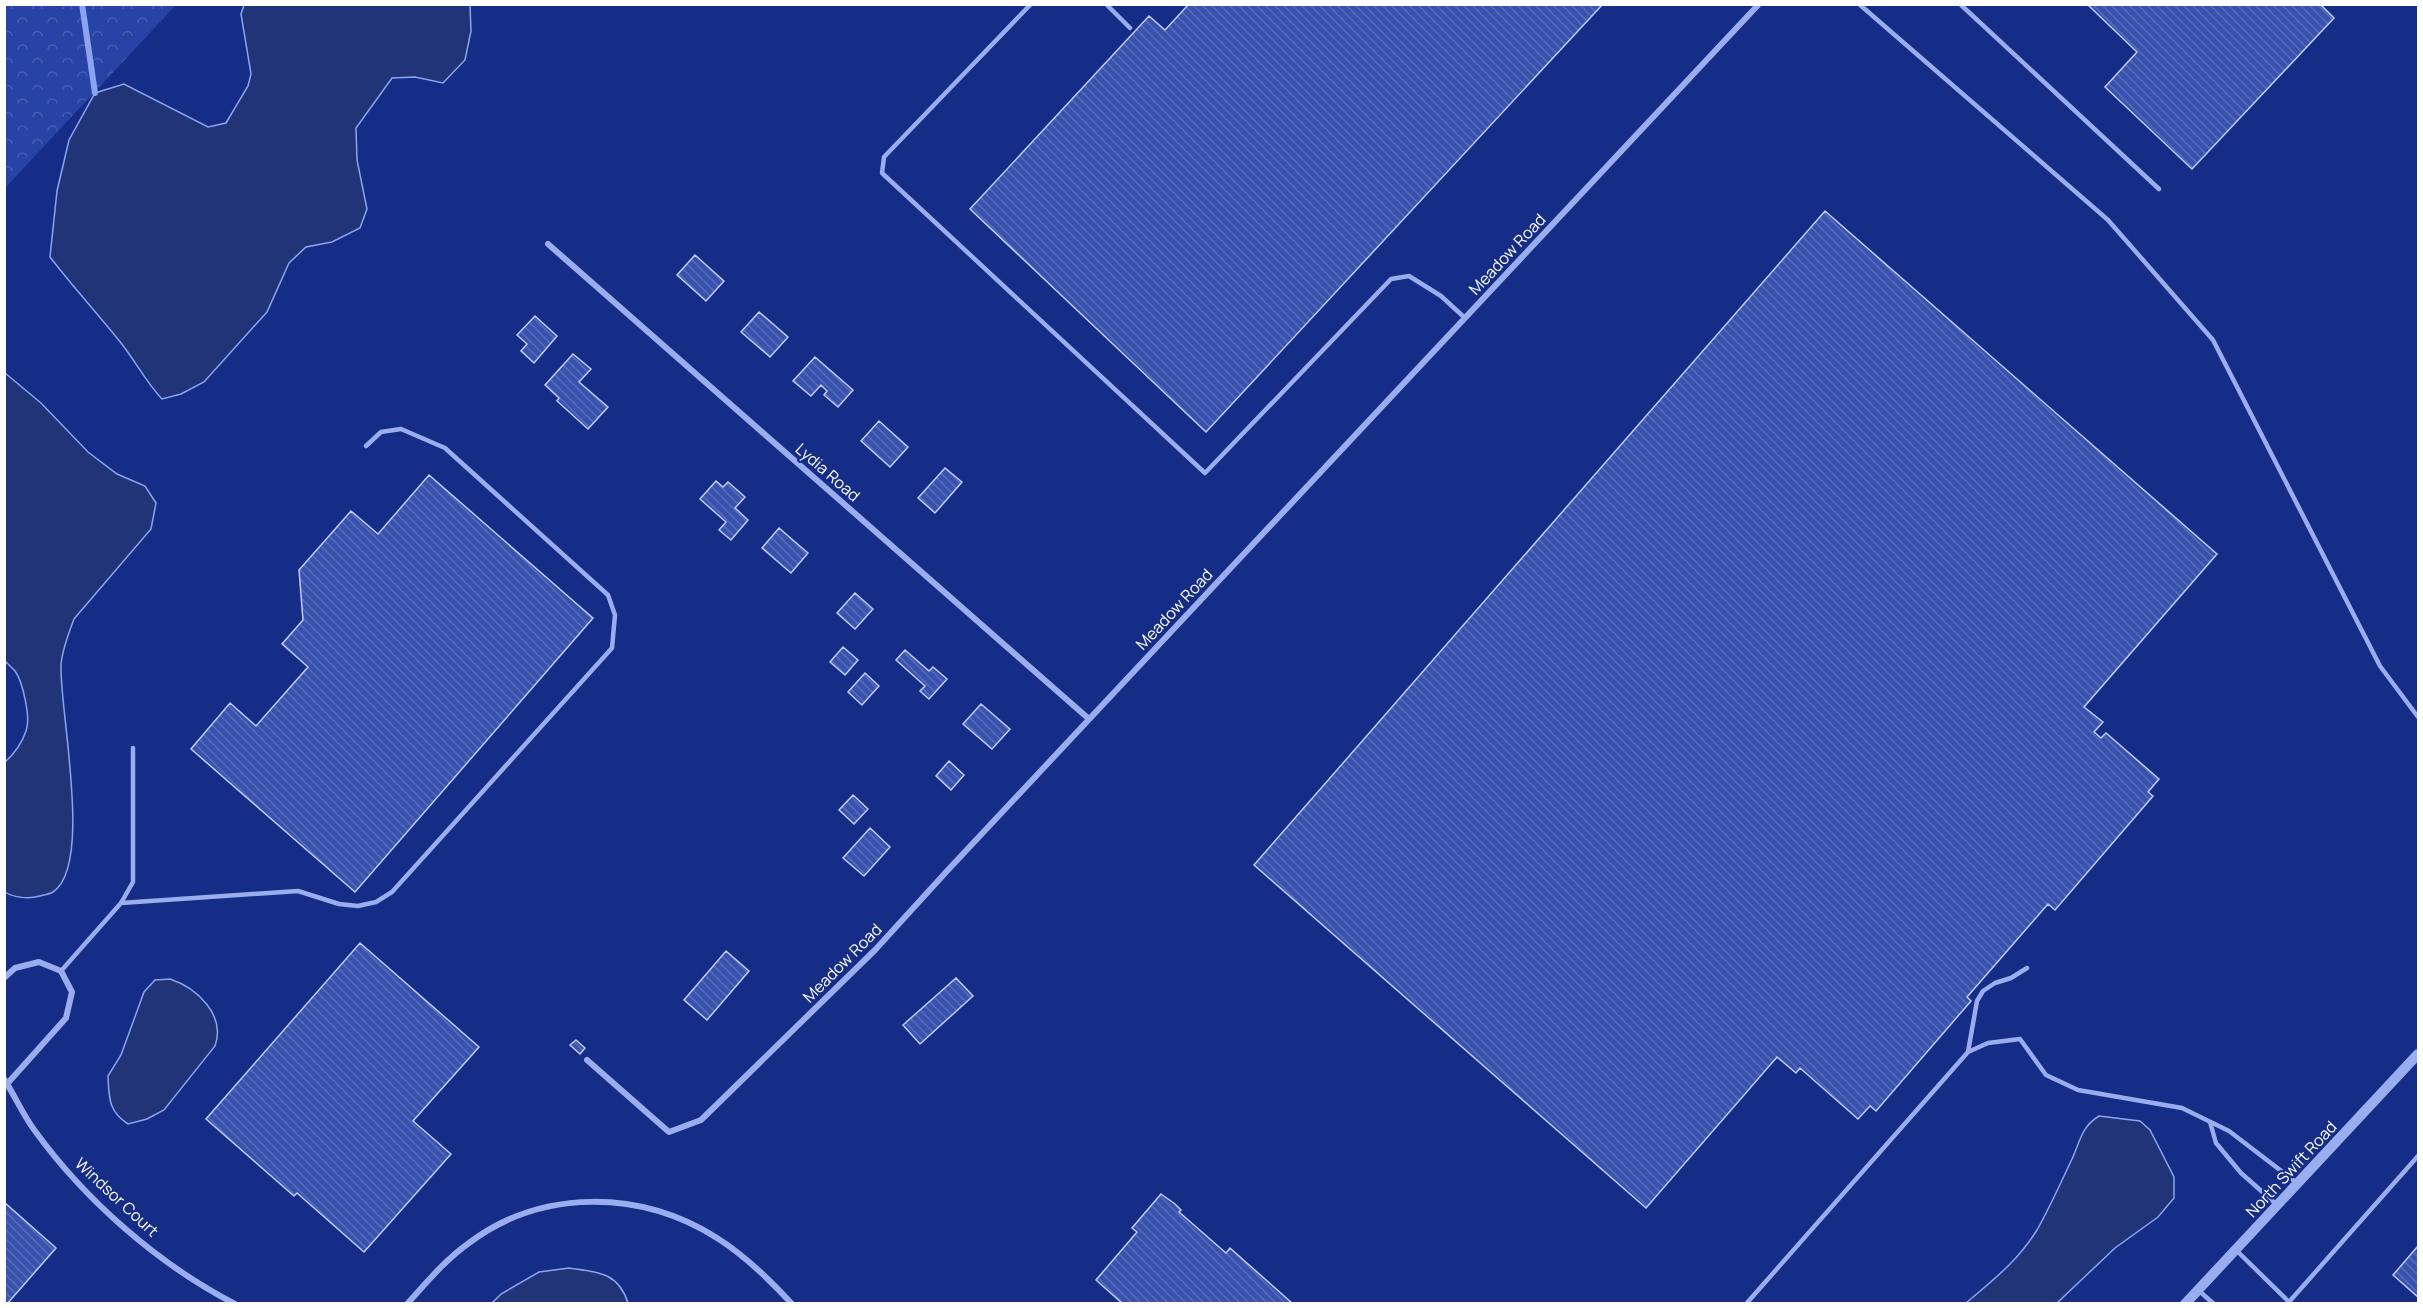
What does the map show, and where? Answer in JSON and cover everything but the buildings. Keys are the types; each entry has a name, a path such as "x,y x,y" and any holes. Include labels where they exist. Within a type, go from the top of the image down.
{"street":[{"name":"Meadow Road","path":"587,1060 669,1132 701,1120 876,950 1089,719 1759,4"},
{"name":"Lydia Road","path":"548,244 1089,719"},
{"path":"4,978 15,968 39,962 61,971"},
{"name":"Windsor Court","path":"61,971 72,992 66,1018 6,1082 34,1130 89,1193 124,1227 161,1257 235,1304"},
{"name":"North Swift Road","path":"2185,1304 2418,1054"},
{"path":"407,1304 448,1260 470,1242 511,1218 544,1206 611,1202 667,1213 718,1238 739,1254 792,1304"}],"lane":[{"path":"1031,4 884,157 882,173 1205,473 1391,279 1408,276 1442,296 1465,318"},
{"path":"1106,4 1130,28"},
{"path":"1859,4 2108,220 2213,339 2380,666 2418,717"},
{"path":"1960,4 2159,189"},
{"path":"121,903 298,891 339,904 358,906 376,902 392,892 612,648 615,615 608,596 445,448 429,439 401,429 381,432 366,446"},
{"path":"61,971 121,903 133,882 132,748"},
{"path":"1968,1052 1977,1001 1983,991 2027,968"},
{"path":"1746,1304 1968,1052 1988,1043 2020,1039 2046,1075 2078,1090 2182,1108 2229,1131 2297,1183"},
{"path":"2210,1122 2216,1143 2241,1173 2278,1206"},
{"path":"2236,1251 2289,1302 2418,1156"},
{"path":"2198,1290 2214,1304"}],"green space":[{"path":"4,5 176,5 5,188"}],"shaded area":[{"path":"244,5 470,5 471,31 465,60 443,83 415,77 392,78 356,128 357,160 367,209 360,228 332,242 306,247 289,263 267,312 204,382 181,394 162,399 121,343 50,257 57,191 69,140 95,93 124,84 208,127 226,123 248,86 251,74 241,14"},
{"path":"5,373 41,403 88,452 117,474 145,486 156,503 151,529 74,619 62,655 62,689 72,787 71,852 65,877 53,892 31,897 17,897 5,892 5,762 22,740 28,718 21,683 15,671 5,661"},
{"path":"170,979 190,989 207,1004 216,1024 215,1046 164,1110 147,1119 128,1124 113,1109 109,1097 108,1076 121,1055 144,992 155,980"},
{"path":"2099,1116 2140,1121 2150,1130 2174,1177 2174,1198 2158,1217 2115,1248 2057,1303 1966,1303 2005,1270 2037,1230 2079,1141 2088,1125"},
{"path":"569,1268 606,1275 613,1279 624,1293 628,1303 492,1303 501,1294 539,1272"}],"waterway":[{"path":"82,4 95,93"}]}
